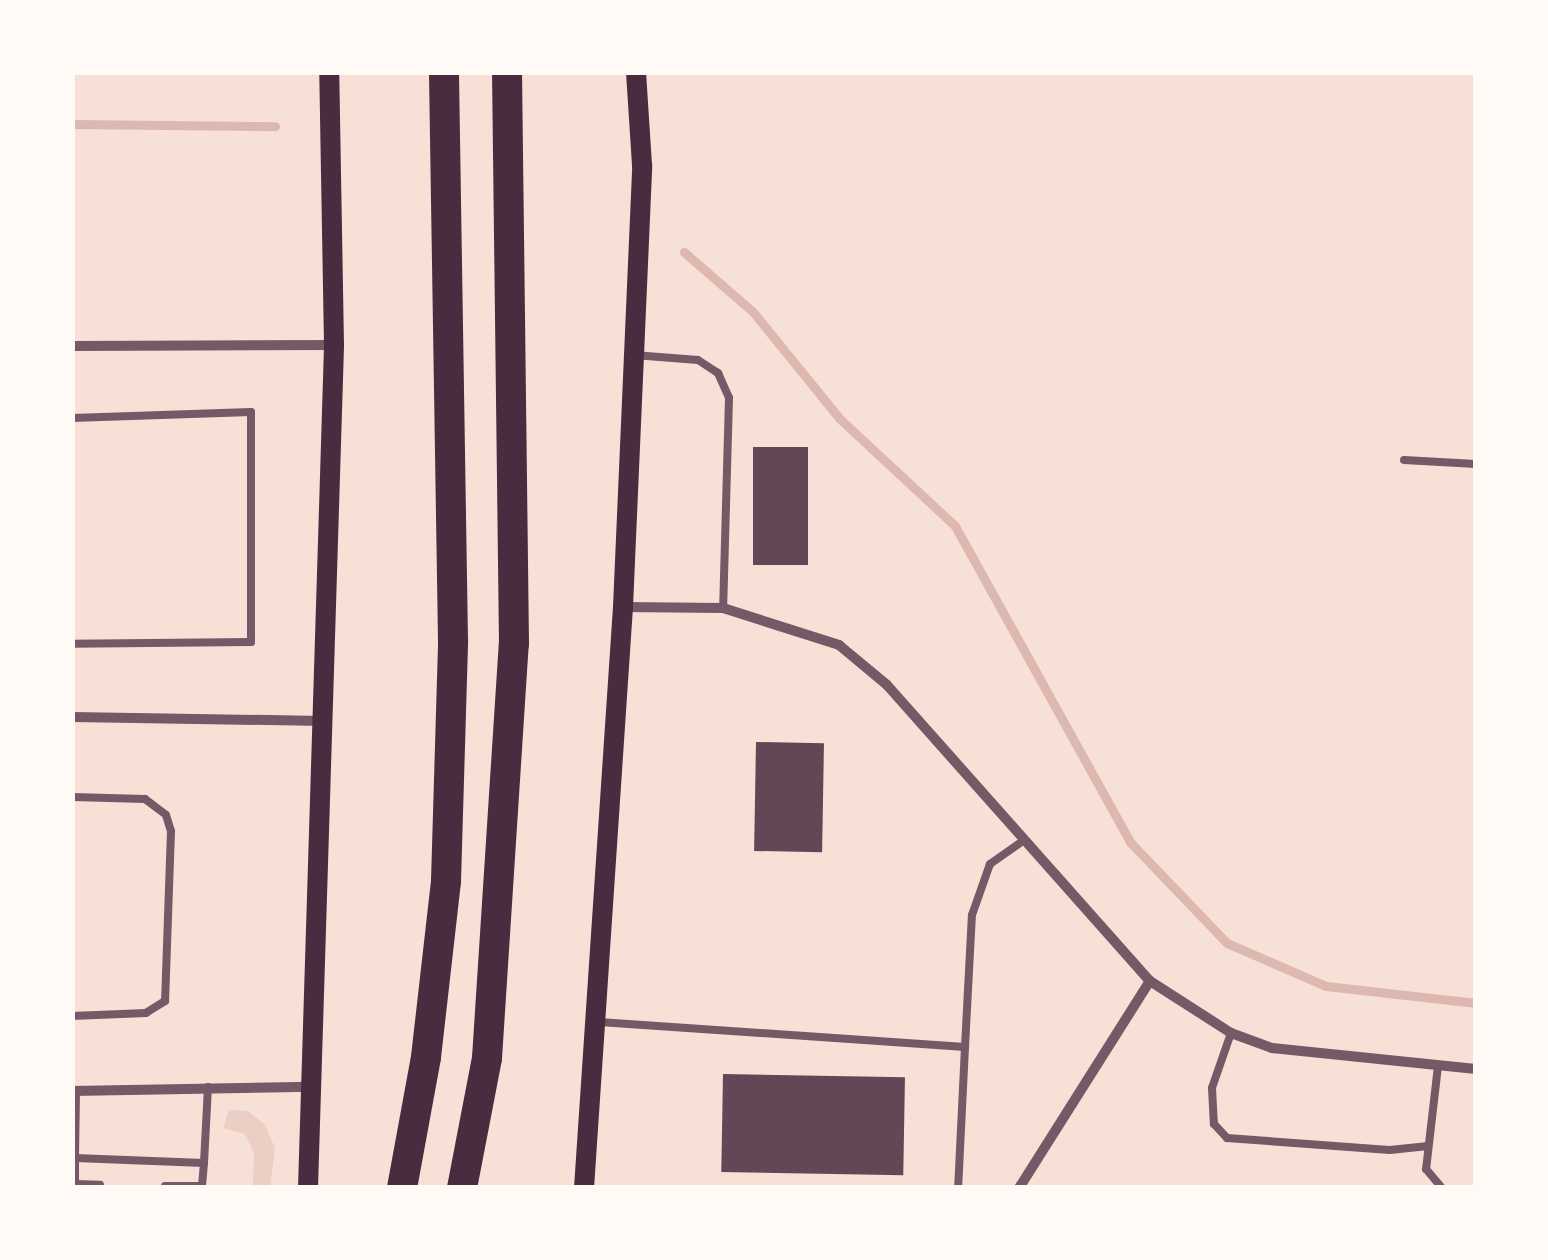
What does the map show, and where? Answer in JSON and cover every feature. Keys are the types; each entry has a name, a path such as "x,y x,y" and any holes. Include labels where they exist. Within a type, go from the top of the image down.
{"highway":[{"path":"402,1188 426,1057 446,863 454,641 444,72"},
{"path":"462,1188 487,1058 514,644 508,72"}],"main road":[{"path":"308,1188 326,720 334,345 329,72"},
{"path":"584,1188 623,607 642,164 636,72"}],"street":[{"path":"72,346 334,345"},
{"path":"623,607 723,608 839,644 887,685 1020,842 1150,981 1231,1033 1272,1048 1476,1070"},
{"path":"72,717 326,720"},
{"path":"1019,1188 1150,981"},
{"path":"74,1092 312,1087"}],"lane":[{"path":"634,355 698,360 718,373 729,398 723,608"},
{"path":"72,418 251,412 251,642 72,644"},
{"path":"1404,460 1476,464"},
{"path":"72,798 145,799 166,815 171,831 165,1001 146,1014 72,1016"},
{"path":"958,1188 972,915 990,864 1020,842"},
{"path":"595,1022 965,1047"},
{"path":"1231,1033 1212,1088 1214,1124 1227,1138 1390,1150 1426,1146"},
{"path":"1438,1066 1426,1169 1442,1188"},
{"path":"165,1186 202,1187 208,1087"},
{"path":"74,1092 76,1186 100,1185"},
{"path":"76,1158 204,1163"}],"shaded area":[{"path":"229,1110 248,1111 265,1125 275,1148 270,1187 253,1187 254,1153 245,1134 223,1128"}],"building":[{"path":"753,447 808,447 808,565 753,565"},
{"path":"756,742 824,743 822,852 754,851"},
{"path":"723,1074 905,1077 903,1175 721,1172"}],"waterway":[{"path":"72,124 275,126"},
{"path":"684,252 753,312 840,419 955,526 1131,843 1227,943 1326,986 1476,1003"}]}
